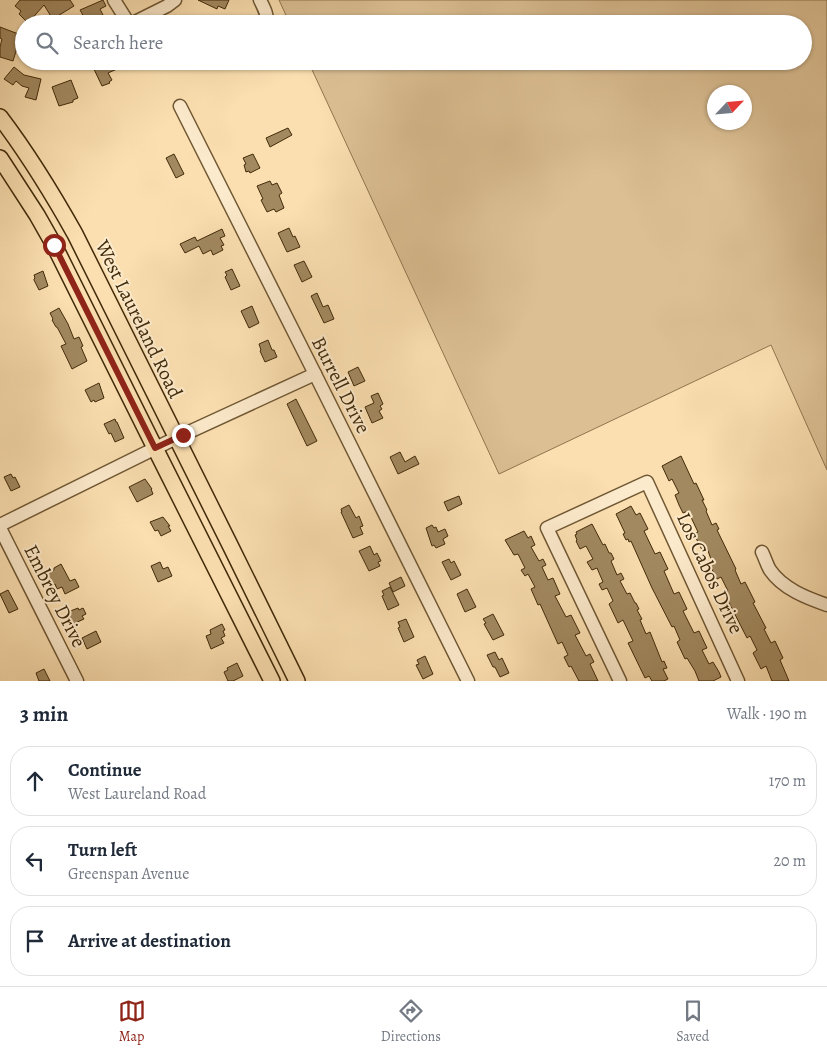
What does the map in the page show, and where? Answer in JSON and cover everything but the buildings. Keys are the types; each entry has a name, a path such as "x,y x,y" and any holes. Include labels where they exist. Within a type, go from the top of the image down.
{"main road":[{"name":"West Laureland Road","path":"0,117 32,163 75,234 297,681"},
{"path":"0,158 54,245 272,681"},
{"path":"54,245 75,234"}],"street":[{"path":"114,0 124,15"},
{"path":"148,15 175,0"},
{"path":"260,0 267,15"},
{"name":"Burrell Drive","path":"180,106 468,681"},
{"path":"0,526 155,448 315,374"},
{"name":"Los Cabos Drive","path":"620,681 547,528 647,482 738,681"},
{"name":"Embrey Drive","path":"0,526 77,681"},
{"path":"762,552 770,570 781,581 803,596 827,605"}],"shaded area":[{"path":"279,0 827,0 827,470 771,345 499,474 312,70 812,70 812,15 286,15"}],"route":[{"path":"54,245 155,448 183,435"}]}
